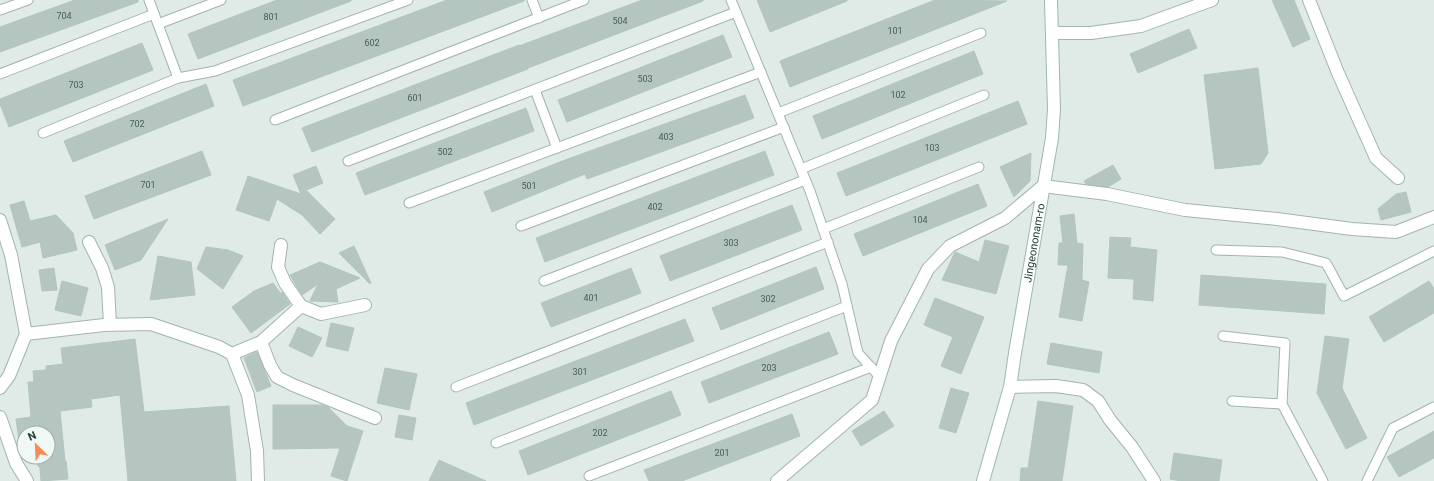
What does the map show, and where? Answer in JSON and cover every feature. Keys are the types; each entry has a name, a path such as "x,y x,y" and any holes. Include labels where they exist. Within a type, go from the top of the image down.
{"street":[{"name":"Jingeononam-ro","path":"983,481 1010,387 1052,138 1054,109 1051,0"},
{"path":"1052,33 1091,33 1141,26 1212,0"},
{"path":"1309,0 1338,73 1376,158 1398,178"},
{"path":"777,481 872,400 875,371 928,269 950,246 1005,218 1043,186 1107,194 1185,210 1277,219 1352,229 1396,232 1434,217"},
{"path":"0,220 11,255 26,334 8,376 0,388"},
{"path":"89,242 102,268 108,287 110,324"},
{"path":"281,245 278,268 285,283 301,306 321,314 365,305"},
{"path":"232,354 261,342 301,306"},
{"path":"26,334 110,324 151,324 219,347 232,354 248,395 257,451 258,481"},
{"path":"261,342 270,365 277,377 293,386 375,418"},
{"path":"1010,387 1056,386 1083,390 1098,401 1110,420 1132,447 1154,481"},
{"path":"0,417 16,463 27,481"}],"lane":[{"path":"0,10 28,0"},
{"path":"149,0 178,78"},
{"path":"158,24 221,0"},
{"path":"43,133 178,78 215,71 408,0"},
{"path":"532,0 539,18"},
{"path":"275,120 584,0"},
{"path":"589,476 875,371 858,353 842,284 828,242 801,169 731,0"},
{"path":"348,161 736,12"},
{"path":"0,74 154,14"},
{"path":"778,113 981,33"},
{"path":"409,203 761,72"},
{"path":"535,90 557,148"},
{"path":"801,169 984,94"},
{"path":"521,226 784,127"},
{"path":"823,229 979,167"},
{"path":"544,281 805,180"},
{"path":"456,387 828,242"},
{"path":"1216,250 1282,252 1326,263 1344,296 1434,251"},
{"path":"496,443 847,306"},
{"path":"1223,336 1285,342 1282,404 1322,481"},
{"path":"1232,401 1282,404"},
{"path":"1367,481 1393,428 1434,407"}],"building":[{"path":"75,0 138,0 138,2 0,52 0,27"},
{"path":"277,0 351,1 198,59 188,34"},
{"path":"447,0 524,1 243,106 233,80"},
{"path":"642,0 703,1 312,152 302,128 519,45"},
{"path":"757,0 847,0 847,1 770,32"},
{"path":"935,0 1007,1 790,87 780,61"},
{"path":"1272,0 1294,0 1310,39 1293,47"},
{"path":"1189,29 1197,48 1138,73 1130,54"},
{"path":"723,35 732,57 567,122 558,100"},
{"path":"142,43 153,70 9,127 0,104 0,99"},
{"path":"974,51 983,74 822,139 813,116"},
{"path":"1258,68 1268,153 1261,164 1215,169 1204,75"},
{"path":"206,84 214,106 73,162 64,141"},
{"path":"745,95 754,118 587,179 585,174 492,212 484,192 565,160"},
{"path":"1018,101 1027,124 846,196 837,173"},
{"path":"526,108 534,131 365,195 356,173"},
{"path":"202,151 211,175 94,219 85,196"},
{"path":"765,151 774,175 545,262 536,238"},
{"path":"1031,153 1030,181 1014,197 1000,167"},
{"path":"1113,165 1121,179 1108,187 1086,184 1084,181"},
{"path":"316,166 323,183 306,190 335,219 320,234 302,215 277,199 269,221 236,210 248,176 301,194 293,175"},
{"path":"978,184 987,206 863,256 854,234"},
{"path":"1406,192 1411,212 1381,220 1378,209 1396,194"},
{"path":"24,201 30,221 56,215 73,233 77,250 43,258 40,242 22,247 10,205"},
{"path":"792,205 802,230 670,281 660,256"},
{"path":"1074,214 1077,243 1083,244 1082,280 1089,282 1082,321 1059,317 1068,265 1058,265 1059,243 1063,243 1060,216"},
{"path":"168,219 141,260 115,270 105,245"},
{"path":"1110,237 1131,238 1130,247 1157,250 1153,301 1133,299 1134,279 1108,278"},
{"path":"985,240 1009,246 996,294 942,280 955,252 979,262"},
{"path":"354,246 371,283 370,284 339,253"},
{"path":"206,247 228,250 243,256 223,289 197,269"},
{"path":"158,256 191,262 195,295 150,300"},
{"path":"320,262 360,278 336,289 338,302 310,301 318,284 302,295 290,275"},
{"path":"816,267 824,289 721,330 712,308"},
{"path":"54,268 57,290 42,291 39,270"},
{"path":"631,268 641,293 551,327 541,303"},
{"path":"1201,275 1326,284 1324,314 1199,305"},
{"path":"62,281 88,288 81,316 55,310"},
{"path":"1429,281 1434,289 1434,313 1384,342 1369,317"},
{"path":"273,283 281,294 282,292 290,304 251,333 232,307 254,291"},
{"path":"935,298 984,317 961,374 941,366 953,337 924,325"},
{"path":"685,319 694,341 474,425 466,403"},
{"path":"331,323 354,328 348,351 326,346"},
{"path":"298,327 322,338 312,357 289,346"},
{"path":"829,332 838,354 709,403 701,382"},
{"path":"1325,336 1349,339 1342,388 1367,438 1346,449 1317,393"},
{"path":"135,339 144,412 229,406 236,481 128,481 120,395 91,399 92,407 60,411 68,479 41,481 40,468 38,465 56,465 56,425 17,425 16,419 31,417 28,382 34,382 33,371 46,370 46,366 63,364 61,348"},
{"path":"1051,343 1102,352 1099,373 1047,364"},
{"path":"257,352 271,386 257,392 244,358"},
{"path":"385,368 417,374 409,410 377,403"},
{"path":"951,388 969,393 956,433 939,428"},
{"path":"671,391 681,415 528,475 519,451"},
{"path":"1038,401 1073,406 1062,481 1020,481 1021,468 1028,468"},
{"path":"273,405 322,405 328,407 347,426 363,431 347,481 331,476 340,448 273,449"},
{"path":"884,411 894,426 861,446 852,431"},
{"path":"792,414 800,436 682,481 649,481 644,470"},
{"path":"399,415 416,418 412,440 395,437"},
{"path":"1434,431 1434,458 1399,477 1387,457"},
{"path":"1174,453 1222,460 1219,481 1181,481 1170,479"},
{"path":"439,460 486,481 429,481"}]}
